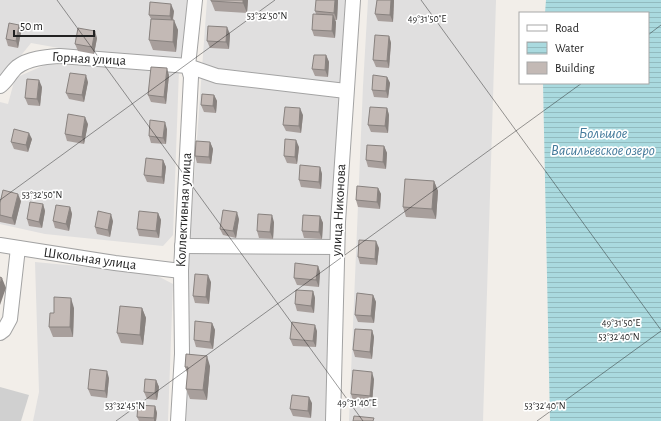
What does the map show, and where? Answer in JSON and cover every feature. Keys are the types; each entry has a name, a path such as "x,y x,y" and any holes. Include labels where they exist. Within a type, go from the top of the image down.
{"street":[{"name":"Коллективная улица","path":"178,421 182,354 181,271 191,77 188,66 195,0"},
{"name":"улица Никонова","path":"333,421 337,247 353,0"},
{"name":"Горная улица","path":"0,86 18,66 44,57 60,56 188,66 217,76 346,91"},
{"name":"Школьная улица","path":"0,245 108,262 181,271"},
{"path":"182,246 337,247"},
{"path":"0,333 4,330 10,319 18,248"}],"shaded area":[{"path":"0,0 187,0 183,59 98,55 31,43 0,80"},
{"path":"207,0 349,0 328,421 184,421 190,235"},
{"path":"368,0 496,0 483,421 349,421"},
{"path":"47,64 179,70 173,235 163,246 45,234 0,224 0,102 8,104 15,78"},
{"path":"35,262 152,273 173,284 168,421 33,421 39,392"},
{"path":"0,387 29,395 21,421 0,421"}],"water":[{"name":"Большое Васильевское озеро","path":"546,0 661,0 661,421 550,421 543,84 649,84 649,12 545,12"}],"building":[{"path":"243,0 243,3 211,1"},
{"path":"316,0 335,0 334,13 315,11"},
{"path":"377,0 391,0 390,15 375,14"},
{"path":"150,2 171,4 170,16 149,15"},
{"path":"313,14 333,15 332,31 312,30"},
{"path":"151,19 174,20 173,42 149,40"},
{"path":"9,23 19,25 16,41 6,39"},
{"path":"208,26 227,27 226,42 207,41"},
{"path":"78,28 95,31 92,47 75,44"},
{"path":"375,35 389,36 387,61 373,60"},
{"path":"314,55 326,55 325,70 312,69"},
{"path":"151,67 167,68 164,97 148,95"},
{"path":"70,73 86,75 82,95 66,93"},
{"path":"373,75 387,77 386,91 372,90"},
{"path":"27,79 39,80 37,99 25,98"},
{"path":"202,94 214,95 213,106 201,105"},
{"path":"285,107 300,108 299,126 283,125"},
{"path":"370,107 387,108 385,126 368,125"},
{"path":"68,114 85,117 82,137 65,134"},
{"path":"150,120 165,122 163,138 149,136"},
{"path":"14,129 29,133 26,145 11,142"},
{"path":"285,139 296,140 295,157 284,156"},
{"path":"196,141 210,142 209,157 195,156"},
{"path":"367,145 384,146 383,162 366,160"},
{"path":"146,158 163,160 162,177 144,175"},
{"path":"300,165 320,167 319,182 299,180"},
{"path":"405,179 434,181 432,209 403,207"},
{"path":"357,186 378,188 377,202 356,200"},
{"path":"3,190 18,194 12,218 0,215 0,203"},
{"path":"30,202 43,204 39,222 27,219"},
{"path":"56,205 70,207 66,224 53,221"},
{"path":"223,210 237,212 233,231 220,229"},
{"path":"98,211 111,214 108,230 95,227"},
{"path":"139,211 158,213 156,231 137,229"},
{"path":"258,214 272,215 270,232 257,231"},
{"path":"303,215 320,216 319,232 302,231"},
{"path":"359,240 376,241 375,259 358,257"},
{"path":"295,263 318,266 316,280 294,278"},
{"path":"195,274 208,275 206,297 193,296"},
{"path":"296,290 313,291 311,306 295,304"},
{"path":"357,293 373,295 371,316 355,315"},
{"path":"54,297 71,298 70,327 49,327 50,313 54,313"},
{"path":"120,306 142,308 140,335 117,333"},
{"path":"195,321 212,323 210,342 194,340"},
{"path":"292,322 315,325 313,341 290,339"},
{"path":"355,329 372,330 370,352 353,350"},
{"path":"186,354 207,356 203,390 186,389 188,367 185,367"},
{"path":"90,369 107,371 105,391 88,389"},
{"path":"353,370 372,372 370,396 351,394"},
{"path":"145,379 156,380 155,393 144,392"},
{"path":"292,395 309,397 308,411 290,409"},
{"path":"138,405 155,406 154,418 137,417"},
{"path":"354,416 374,418 373,421 353,421"}]}
